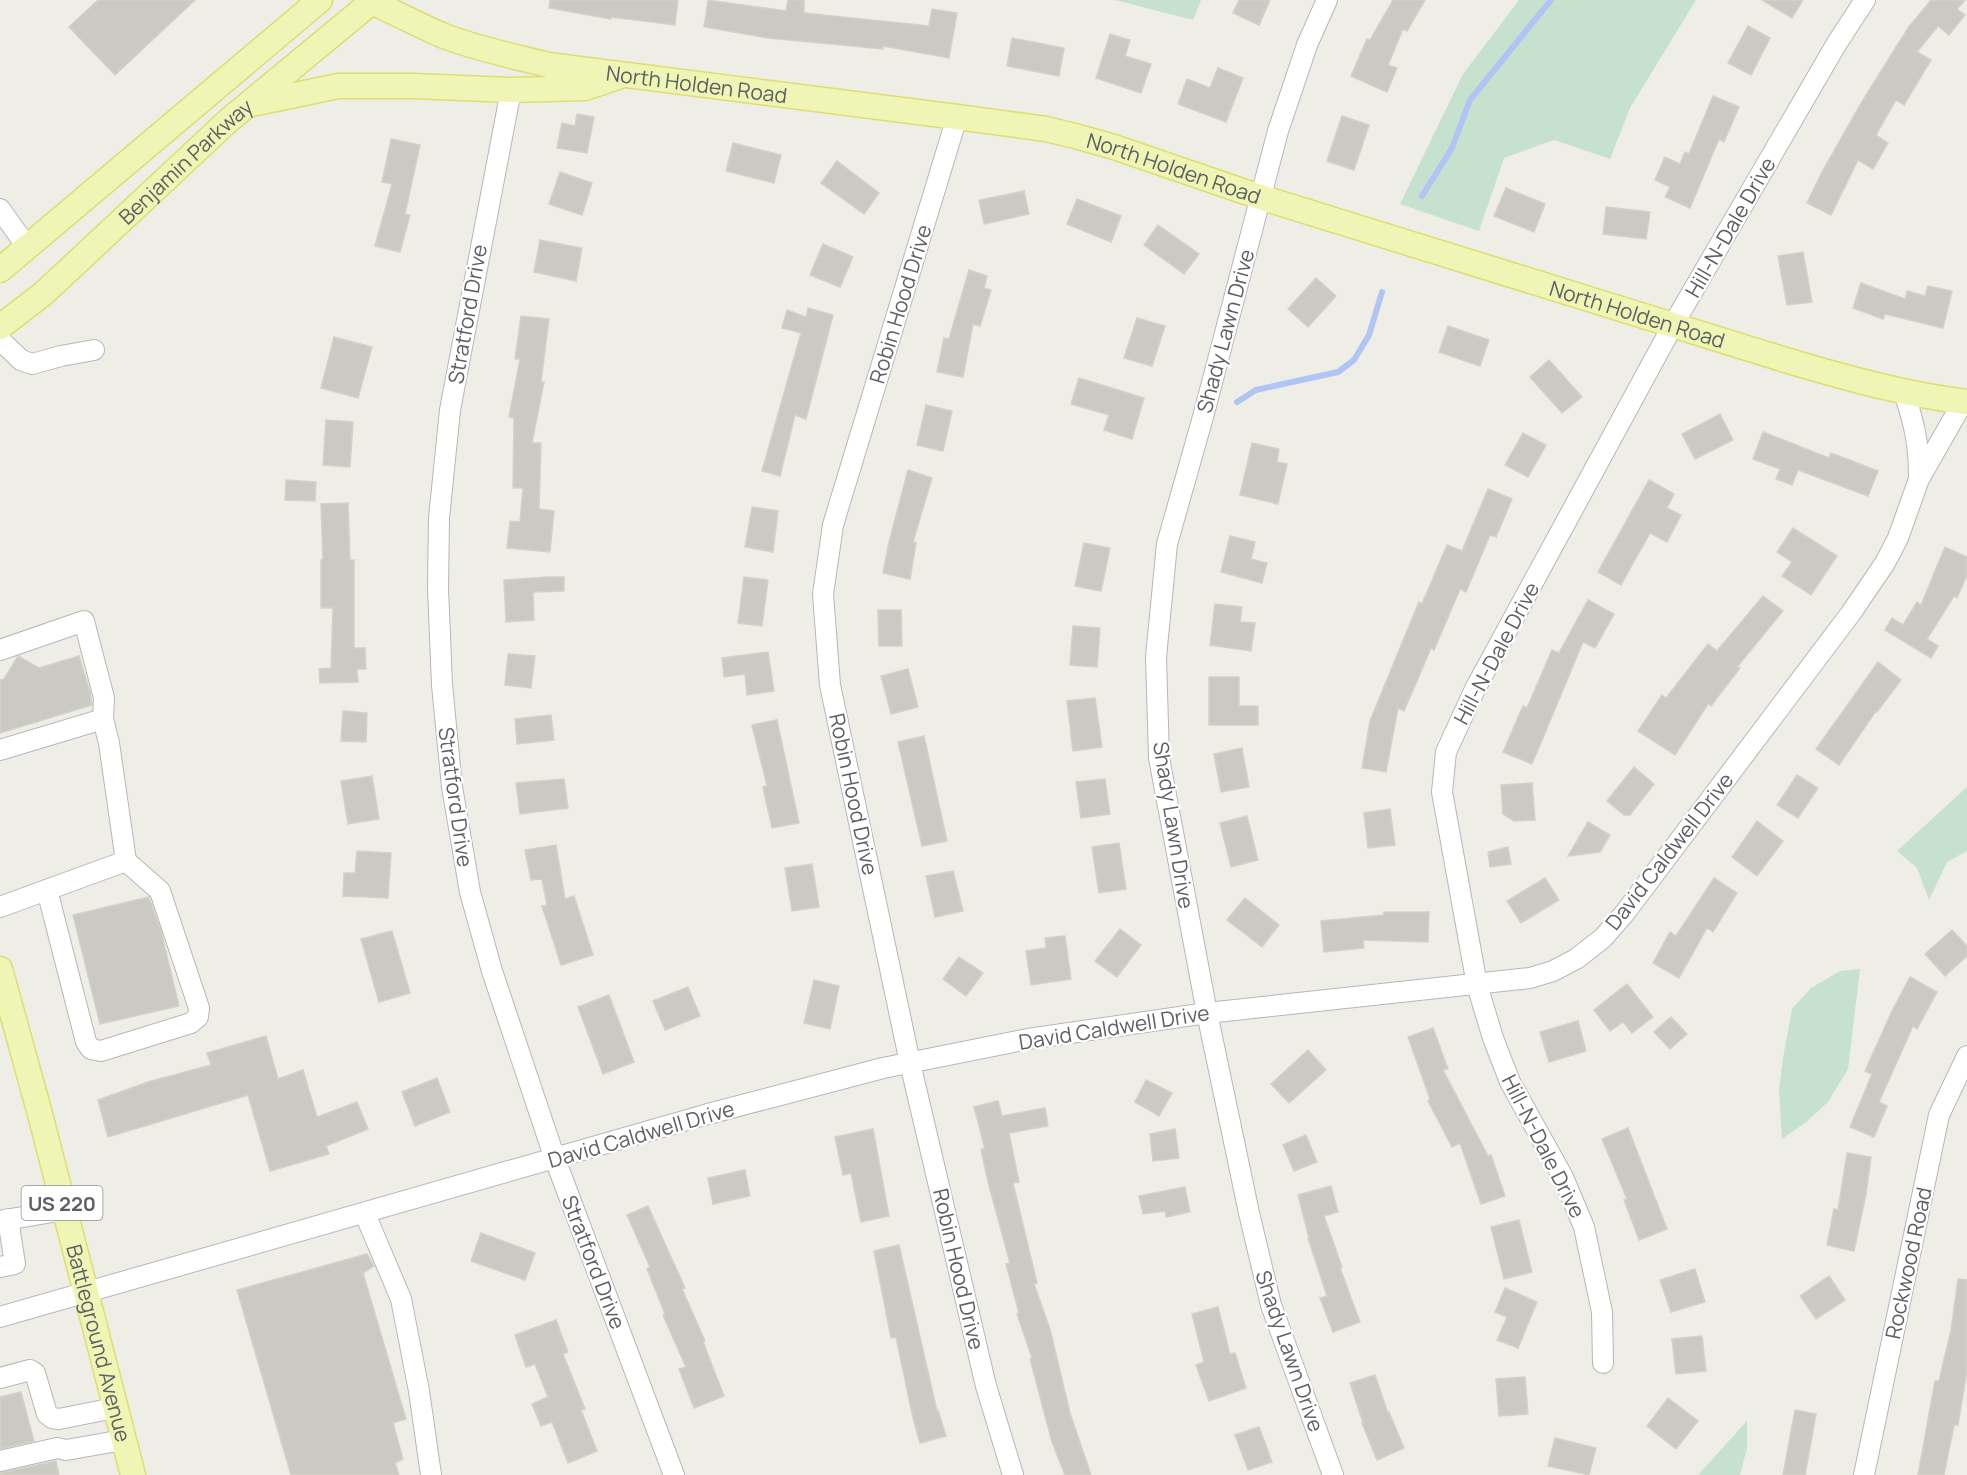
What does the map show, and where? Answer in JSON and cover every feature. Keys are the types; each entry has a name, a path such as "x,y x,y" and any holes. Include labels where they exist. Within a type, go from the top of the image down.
{"main road":[{"name":"Benjamin Parkway","path":"0,270 320,0"},
{"name":"Benjamin Parkway","path":"0,327 44,294 247,106 372,1"},
{"name":"North Holden Road","path":"372,1 392,13 446,36 501,53 548,64 1046,129 1075,136 1260,197 1844,377 1904,392 1965,402"},
{"path":"247,106 338,86 511,90 585,88 622,75"},
{"name":"Battleground Avenue","path":"0,969 133,1475"}],"street":[{"name":"Shady Lawn Drive","path":"1327,0 1307,45 1260,197 1203,417 1167,544 1156,657 1159,758 1207,1013 1249,1213 1271,1305 1333,1475"},
{"name":"Hill-N-Dale Drive","path":"1603,1363 1602,1312 1584,1227 1563,1177 1510,1082 1493,1038 1477,985 1442,792 1446,752 1475,689 1673,325 1837,43 1865,0"},
{"name":"Stratford Drive","path":"511,90 450,410 439,518 438,588 442,685 452,787 470,892 492,971 555,1159 674,1475"},
{"name":"Robin Hood Drive","path":"957,117 833,525 824,594 830,685 910,1063 986,1386 1013,1475"},
{"path":"0,209 27,247"},
{"path":"0,340 21,360 32,364 94,350"},
{"name":"David Caldwell Drive","path":"1904,392 1916,429 1919,479"},
{"name":"David Caldwell Drive","path":"0,1317 792,1091 910,1063 1028,1039 1207,1013 1477,985 1530,978 1553,971 1576,959 1603,938 1624,914 1851,613 1885,563 1898,538 1919,479 1965,402"},
{"path":"0,650 84,621 104,698 103,718 109,743 126,861 160,891 199,1008 198,1017 191,1023 101,1051 92,1048 86,1042 47,890"},
{"path":"0,750 103,718"},
{"path":"0,907 126,861"},
{"name":"Rockwood Road","path":"1864,1475 1940,1114 1967,1056"},
{"path":"0,1267 15,1264 4,1220 64,1210"},
{"path":"365,1214 401,1299 419,1391 431,1475"},
{"path":"0,1378 30,1370 35,1373 48,1414 52,1418 58,1419 114,1408"},
{"path":"0,1461 57,1448 66,1450 123,1440"}],"green space":[{"path":"1115,0 1201,0 1193,20"},
{"path":"1519,0 1696,0 1630,108 1610,159 1554,140 1504,158 1479,231 1400,204 1463,74"},
{"path":"1967,787 1967,851 1947,862 1929,900 1917,868 1897,851"},
{"path":"1860,969 1848,1069 1828,1102 1805,1123 1782,1139 1779,1090 1792,1009 1811,988 1840,971"},
{"path":"1747,1421 1747,1448 1740,1475 1698,1475"}],"building":[{"path":"98,0 195,0 115,75 69,27"},
{"path":"550,0 678,0 675,25 611,17 611,19 549,8"},
{"path":"708,0 786,11 788,0 804,0 804,13 929,26 932,9 957,13 949,58 883,46 883,49 768,38 704,27"},
{"path":"1239,0 1270,0 1259,25 1233,13"},
{"path":"1393,0 1425,0 1407,31 1403,29 1388,65 1397,68 1387,92 1351,76 1367,39 1370,40"},
{"path":"1762,0 1803,0 1792,18"},
{"path":"1931,0 1965,0 1957,9 1965,15 1949,35 1938,26 1917,52 1931,60 1904,105 1896,100 1876,135 1888,143 1873,169 1858,160 1831,215 1807,203 1863,100 1908,28"},
{"path":"1748,26 1770,38 1751,75 1728,63"},
{"path":"1110,34 1130,40 1125,56 1151,64 1141,93 1096,78"},
{"path":"1012,38 1064,48 1059,76 1007,66"},
{"path":"1218,68 1243,78 1226,122 1178,104 1187,79 1210,88"},
{"path":"1713,96 1739,107 1724,142 1719,139 1690,208 1665,197 1670,187 1655,180 1665,157 1680,164 1685,152 1689,154"},
{"path":"577,114 594,117 587,153 557,148 562,123 575,126"},
{"path":"1342,116 1369,125 1354,170 1327,161"},
{"path":"391,139 420,145 405,214 410,215 400,252 375,246 392,184 382,182"},
{"path":"733,143 781,155 774,183 726,171"},
{"path":"837,161 879,193 864,214 821,183"},
{"path":"560,172 592,183 582,215 549,204"},
{"path":"1506,188 1545,204 1534,232 1494,216"},
{"path":"1024,191 1029,214 984,224 979,200"},
{"path":"1077,199 1121,216 1111,242 1067,224"},
{"path":"1606,207 1650,212 1646,239 1603,234"},
{"path":"1158,225 1199,254 1184,274 1144,245"},
{"path":"540,240 582,248 576,281 534,272"},
{"path":"823,244 853,257 840,287 810,275"},
{"path":"1803,252 1812,302 1787,305 1778,256"},
{"path":"969,270 987,276 984,288 991,290 980,326 973,324 963,377 937,372 944,338 949,339"},
{"path":"1316,278 1336,296 1308,327 1288,309"},
{"path":"1861,283 1905,299 1907,291 1925,296 1928,286 1952,291 1943,328 1885,314 1883,319 1853,308"},
{"path":"808,308 833,315 806,419 795,415 780,476 762,471 801,333 782,328 787,310 806,317"},
{"path":"521,316 549,319 541,382 544,382 532,443 541,443 539,509 554,511 550,552 507,548 510,521 520,522 523,488 513,488 514,418 509,417 520,359 515,359"},
{"path":"1137,318 1165,326 1152,366 1124,358"},
{"path":"1448,326 1489,340 1480,366 1439,352"},
{"path":"334,337 372,347 358,398 321,388"},
{"path":"1549,360 1582,397 1562,413 1530,377"},
{"path":"1079,378 1144,398 1132,439 1104,430 1109,415 1071,404"},
{"path":"926,405 952,411 943,451 917,445"},
{"path":"1720,414 1733,440 1695,459 1682,434"},
{"path":"326,420 353,422 350,467 323,465"},
{"path":"1763,432 1829,458 1831,453 1878,471 1868,496 1798,470 1792,485 1776,479 1780,469 1753,459"},
{"path":"1523,433 1546,445 1528,477 1505,465"},
{"path":"1252,443 1279,449 1277,462 1287,464 1278,504 1240,495"},
{"path":"908,470 932,478 913,542 916,543 910,579 883,573"},
{"path":"286,480 316,482 315,501 285,500"},
{"path":"1649,480 1674,494 1667,508 1681,515 1667,542 1650,533 1621,585 1598,572"},
{"path":"1488,489 1512,499 1496,537 1490,535 1466,592 1460,589 1434,650 1431,648 1404,711 1398,708 1386,772 1362,768 1370,721 1419,602 1422,604 1447,545 1462,551"},
{"path":"348,503 350,560 354,560 354,648 365,648 366,669 357,669 358,682 320,683 319,669 331,668 333,608 321,608 321,560 323,560 321,504"},
{"path":"752,507 778,511 773,552 745,547"},
{"path":"1793,528 1837,556 1811,595 1782,576 1792,562 1777,552"},
{"path":"1230,536 1255,542 1251,559 1267,563 1262,583 1221,572"},
{"path":"1084,543 1110,548 1101,591 1075,586"},
{"path":"1945,547 1967,557 1967,575 1957,598 1954,596 1927,639 1938,646 1931,658 1885,630 1892,618 1903,625 1917,602 1921,605"},
{"path":"564,577 564,591 533,592 534,620 506,622 504,580"},
{"path":"744,577 768,580 762,626 738,623"},
{"path":"1763,596 1783,611 1737,667 1740,668 1711,706 1708,704 1675,755 1638,731 1662,695 1666,698 1708,644 1717,651"},
{"path":"1588,600 1614,614 1595,648 1583,642 1532,764 1503,752 1523,706 1527,708 1552,650 1559,653"},
{"path":"1215,604 1242,607 1240,622 1255,623 1251,651 1210,645"},
{"path":"878,610 901,610 902,646 879,646"},
{"path":"1073,626 1100,628 1097,667 1070,665"},
{"path":"768,652 774,691 747,695 745,674 724,677 722,658"},
{"path":"508,654 535,656 531,688 505,685"},
{"path":"18,656 39,668 79,656 92,705 0,733 0,680 4,679"},
{"path":"1878,662 1901,680 1876,711 1839,765 1816,749"},
{"path":"908,669 918,707 891,714 881,676"},
{"path":"1209,677 1239,677 1239,706 1258,706 1258,725 1209,725"},
{"path":"1095,698 1102,747 1073,751 1067,701"},
{"path":"343,711 367,713 366,742 341,741"},
{"path":"551,715 554,740 517,744 515,719"},
{"path":"777,720 799,823 772,828 763,787 767,786 752,725"},
{"path":"924,736 947,841 922,846 898,742"},
{"path":"1242,748 1249,787 1221,792 1214,754"},
{"path":"1634,767 1654,784 1630,815 1624,815 1607,801"},
{"path":"1797,775 1818,788 1798,818 1777,805"},
{"path":"372,776 379,819 348,824 341,781"},
{"path":"564,779 568,808 520,814 516,783"},
{"path":"1105,779 1110,814 1081,818 1076,782"},
{"path":"1532,783 1535,820 1514,821 1503,814 1501,785"},
{"path":"1390,809 1395,845 1368,848 1364,813"},
{"path":"1247,816 1258,860 1231,867 1220,823"},
{"path":"1757,821 1783,841 1757,876 1732,857"},
{"path":"1588,822 1610,835 1600,852 1568,856"},
{"path":"1119,843 1126,889 1099,893 1092,847"},
{"path":"556,845 565,899 574,896 593,955 561,965 542,906 547,905 542,879 531,880 525,850"},
{"path":"1508,847 1511,864 1490,867 1488,852"},
{"path":"357,851 391,853 388,898 343,896 344,873 355,873"},
{"path":"812,864 819,907 792,911 785,868"},
{"path":"953,871 963,911 935,917 926,876"},
{"path":"1545,878 1559,900 1521,923 1507,901"},
{"path":"1714,878 1737,893 1713,932 1707,928 1679,978 1653,963 1670,932 1676,936"},
{"path":"149,897 161,931 179,1006 100,1024 73,915"},
{"path":"1245,898 1279,925 1262,947 1227,920"},
{"path":"1384,912 1429,912 1428,942 1363,940 1364,948 1324,952 1321,921 1384,915"},
{"path":"1120,929 1141,945 1117,977 1095,961"},
{"path":"1952,930 1967,946 1967,956 1945,976 1925,954"},
{"path":"392,931 410,993 379,1002 361,939"},
{"path":"1065,936 1071,979 1031,985 1026,951 1046,948 1045,938"},
{"path":"959,957 983,973 966,996 943,979"},
{"path":"1910,977 1937,992 1917,1029 1913,1026 1879,1102 1887,1106 1874,1137 1850,1127 1872,1074 1865,1071"},
{"path":"814,980 839,986 830,1029 804,1023"},
{"path":"1627,984 1653,1017 1632,1033 1623,1022 1610,1031 1594,1010"},
{"path":"688,987 700,1016 665,1030 653,1001"},
{"path":"609,995 634,1062 603,1074 578,1007"},
{"path":"1671,1017 1687,1034 1670,1049 1654,1032"},
{"path":"1578,1021 1586,1051 1549,1062 1540,1032"},
{"path":"1433,1028 1448,1069 1443,1070 1488,1156 1491,1155 1505,1196 1481,1204 1460,1143 1452,1147 1428,1101 1430,1099 1408,1037"},
{"path":"266,1036 278,1079 303,1070 317,1117 357,1102 368,1129 326,1146 329,1154 270,1171 248,1095 108,1137 98,1100 148,1082 211,1065 207,1053"},
{"path":"1308,1050 1326,1070 1289,1103 1271,1084"},
{"path":"437,1078 450,1112 415,1126 402,1092"},
{"path":"1146,1080 1172,1093 1159,1116 1135,1102"},
{"path":"998,1101 1002,1116 1045,1108 1048,1126 1009,1133 1019,1182 1013,1183 1037,1283 1034,1284 1050,1329 1070,1413 1091,1475 1065,1475 1052,1442 1030,1359 1032,1358 1017,1314 1019,1313 1006,1264 1010,1263 988,1182 981,1149 985,1149 974,1107"},
{"path":"1628,1128 1667,1229 1639,1240 1624,1200 1627,1199 1602,1139"},
{"path":"873,1129 889,1216 861,1222 851,1173 843,1175 835,1137"},
{"path":"1175,1129 1179,1158 1153,1161 1150,1134"},
{"path":"1306,1135 1317,1162 1294,1171 1283,1145"},
{"path":"1847,1153 1871,1157 1854,1251 1827,1245 1834,1209 1838,1210"},
{"path":"745,1170 750,1196 713,1204 708,1178"},
{"path":"1331,1186 1338,1212 1324,1216 1360,1322 1333,1332 1320,1298 1327,1296 1308,1238 1298,1195"},
{"path":"1185,1187 1190,1212 1166,1217 1165,1211 1143,1214 1139,1196"},
{"path":"648,1206 685,1288 682,1289 705,1341 703,1342 724,1396 694,1408 679,1369 686,1367 663,1315 665,1314 647,1269 650,1267 627,1215"},
{"path":"1519,1220 1532,1272 1504,1279 1491,1227"},
{"path":"481,1233 535,1253 525,1280 471,1261"},
{"path":"899,1245 937,1411 946,1436 920,1443 896,1337 891,1338 874,1251"},
{"path":"367,1254 374,1266 363,1273 406,1419 393,1423 403,1459 395,1463 399,1475 291,1475 237,1290"},
{"path":"1695,1269 1705,1302 1671,1312 1660,1280"},
{"path":"1829,1276 1845,1300 1816,1319 1800,1296"},
{"path":"1958,1279 1967,1280 1967,1370 1958,1425 1954,1425 1944,1475 1918,1475 1935,1381 1939,1381 1951,1330"},
{"path":"1505,1288 1537,1302 1518,1348 1497,1340 1507,1317 1495,1312"},
{"path":"1218,1307 1230,1354 1235,1353 1246,1388 1209,1401 1196,1365 1204,1362 1192,1314"},
{"path":"556,1320 568,1352 563,1354 585,1409 581,1410 597,1451 568,1463 552,1422 541,1426 532,1404 548,1397 535,1364 526,1367 515,1335"},
{"path":"1702,1336 1706,1371 1676,1374 1672,1339"},
{"path":"1375,1375 1388,1413 1404,1448 1377,1460 1362,1423 1350,1383"},
{"path":"1525,1377 1528,1414 1499,1416 1496,1379"},
{"path":"21,1392 34,1441 0,1449 0,1397"},
{"path":"1668,1398 1698,1421 1676,1449 1647,1426"},
{"path":"1795,1410 1816,1414 1805,1475 1783,1475"},
{"path":"1259,1427 1272,1462 1248,1470 1235,1435"},
{"path":"1555,1438 1596,1448 1589,1475 1548,1466"},
{"path":"56,1461 59,1475 0,1475 0,1473"}],"waterway":[{"path":"1422,196 1452,148 1470,100 1551,0"},
{"path":"1237,402 1256,390 1338,372 1354,360 1369,335 1382,292"}]}
